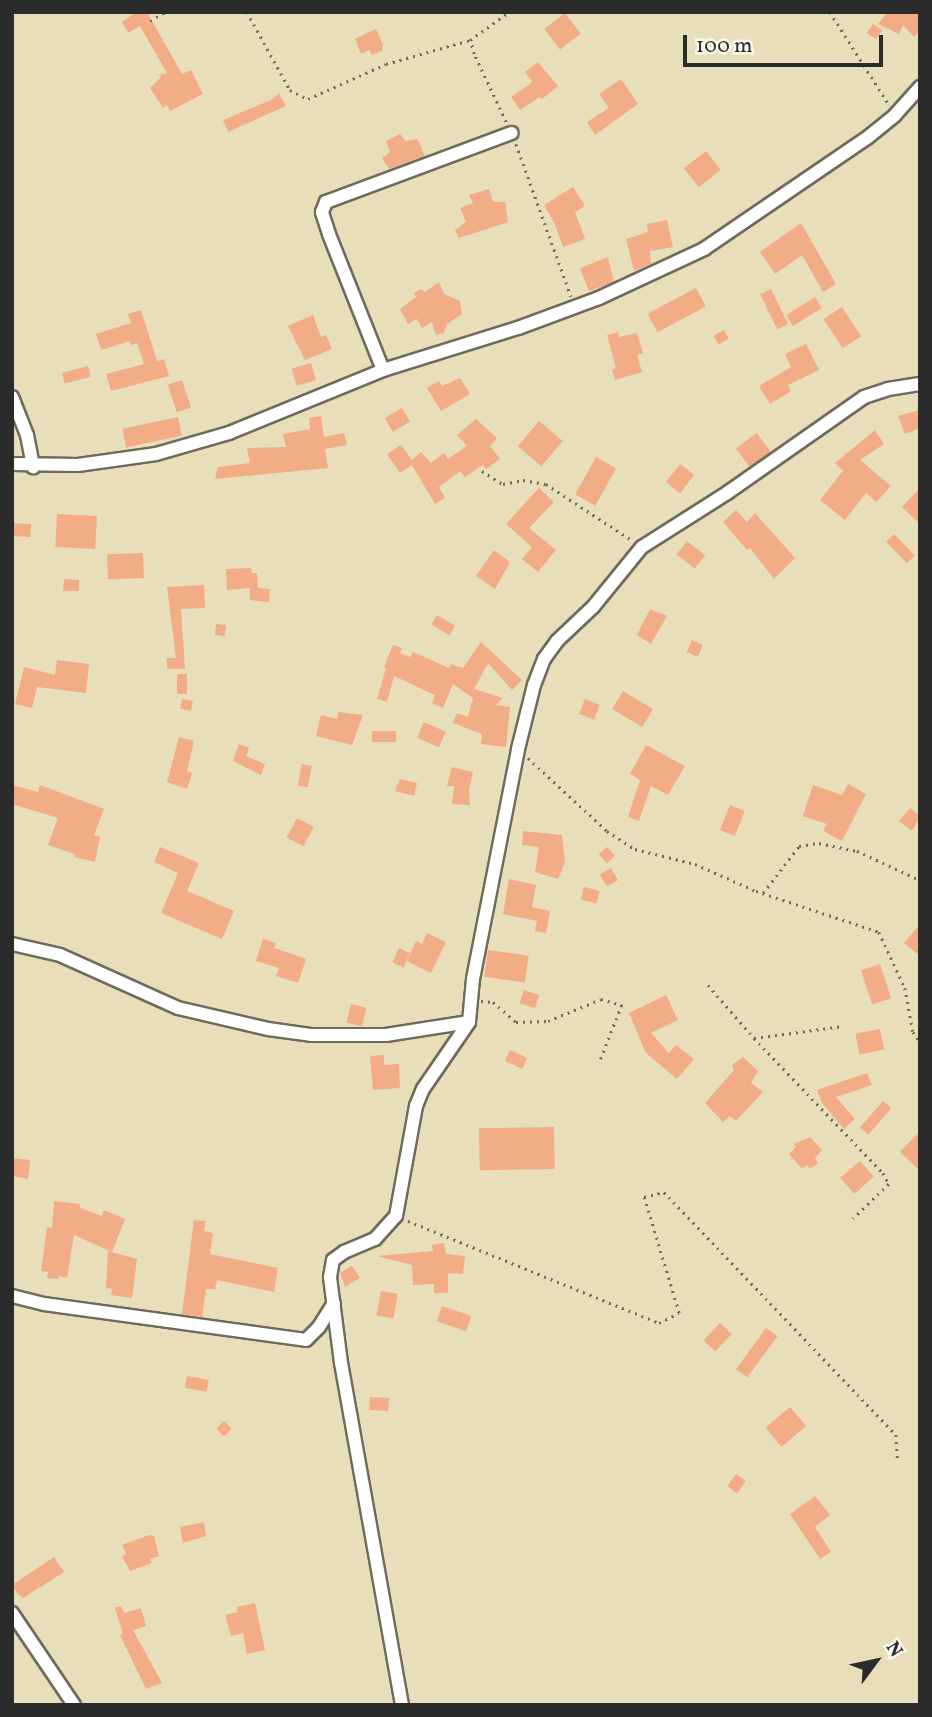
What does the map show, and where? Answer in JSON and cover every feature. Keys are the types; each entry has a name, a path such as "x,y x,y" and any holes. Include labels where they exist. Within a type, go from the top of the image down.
{"street":[{"path":"12,464 33,467 78,465 156,454 229,433 383,370 518,328 660,272 704,249 867,138 895,115 920,88"},
{"path":"383,370 329,234 322,212 326,202 512,133"},
{"path":"402,1705 341,1363 330,1277 333,1260 344,1252 375,1240 396,1216 416,1105 423,1089 469,1023 517,749 534,685 544,659 557,640 593,607 642,547 727,493 864,397 888,389 920,384"},
{"path":"12,397 27,435 33,467"},
{"path":"12,944 60,955 178,1008 268,1029 311,1035 386,1035 469,1023"},
{"path":"12,1296 44,1304 306,1340 334,1303"},
{"path":"12,1613 74,1705"},
{"path":"12,1637 26,1632"}],"path":[{"path":"150,21 165,12"},
{"path":"247,12 290,90 308,99 386,64 470,40 509,12"},
{"path":"830,12 895,115"},
{"path":"470,40 474,54 512,133 574,306"},
{"path":"482,471 503,484 523,480 546,484 642,547"},
{"path":"517,749 607,831 635,849 695,864 763,893 879,932 905,988 912,1032 920,1042"},
{"path":"763,893 799,845 819,843 857,851 920,880"},
{"path":"708,985 754,1038 883,1173 889,1184 853,1219"},
{"path":"471,1000 493,1002 516,1022 548,1021 601,999 622,1005 600,1061"},
{"path":"754,1038 843,1026"},
{"path":"396,1216 659,1323 679,1314 644,1197 664,1192 896,1435 898,1461"}],"building":[{"path":"136,12 147,12 182,74 191,70 203,94 170,111 167,105 163,108 150,88 161,77 159,75 167,73 140,26 128,33 122,22"},
{"path":"887,12 920,12 920,31 914,37 903,25 899,34 878,24"},
{"path":"565,13 581,34 560,49 544,29"},
{"path":"873,24 882,30 876,39 867,33"},
{"path":"376,29 383,45 382,51 372,55 369,50 361,54 355,39"},
{"path":"538,62 558,86 542,99 540,97 520,110 511,97 530,84 532,81 525,72"},
{"path":"621,79 638,104 595,135 587,122 609,108 599,94"},
{"path":"279,93 286,106 228,132 223,120 271,100"},
{"path":"400,134 405,141 417,139 425,156 389,169 382,158 390,152 386,141"},
{"path":"706,151 721,170 699,187 684,168"},
{"path":"573,187 585,206 575,212 585,239 563,247 555,224 544,205"},
{"path":"489,189 493,202 505,202 508,222 459,238 455,230 466,222 460,208 473,203 469,195"},
{"path":"667,220 673,247 650,251 651,264 634,271 626,239 648,232 647,224"},
{"path":"801,223 836,284 823,292 802,255 775,274 760,252"},
{"path":"608,257 614,282 589,291 580,268"},
{"path":"439,282 444,294 460,301 462,314 447,324 444,333 436,335 432,322 422,328 417,319 408,324 400,309 416,297 414,293 421,289 425,292"},
{"path":"696,288 706,307 657,332 647,314"},
{"path":"771,289 788,324 777,329 760,294"},
{"path":"815,297 822,308 793,326 786,315"},
{"path":"842,307 861,336 843,348 824,319"},
{"path":"141,310 157,361 164,359 169,376 111,391 106,374 144,364 137,343 131,345 130,341 101,350 96,334 131,323 128,314"},
{"path":"313,315 321,337 326,335 332,349 305,360 288,326"},
{"path":"724,330 729,339 718,345 714,336"},
{"path":"618,332 619,337 637,333 643,353 637,355 642,372 615,380 612,370 616,368 607,335"},
{"path":"806,344 819,370 788,385 791,391 770,404 759,386 791,367 785,354"},
{"path":"311,363 316,380 297,386 292,369"},
{"path":"88,366 91,377 65,384 62,373"},
{"path":"460,378 470,394 441,411 427,388 439,381 442,386"},
{"path":"182,380 191,408 177,412 168,385"},
{"path":"402,408 410,422 393,432 385,418"},
{"path":"920,410 920,428 905,434 898,416"},
{"path":"321,416 324,437 344,433 347,445 325,449 328,468 215,479 218,467 250,463 247,448 286,447 283,434 310,429 309,418"},
{"path":"178,417 182,436 126,447 122,429"},
{"path":"476,419 497,438 490,446 500,459 486,469 483,465 465,477 460,471 439,487 445,498 435,504 412,465 400,473 387,454 401,445 412,460 421,452 431,463 444,453 448,459 467,446 457,435"},
{"path":"539,421 563,441 542,466 518,446"},
{"path":"875,430 884,444 860,460 891,486 876,502 866,493 845,520 820,500 843,471 835,463"},
{"path":"757,433 771,452 750,468 736,448"},
{"path":"596,457 616,468 595,506 575,495"},
{"path":"680,464 694,475 680,493 666,482"},
{"path":"539,488 554,502 529,528 556,550 538,572 522,559 532,547 506,524"},
{"path":"920,488 920,524 902,507"},
{"path":"736,510 747,522 755,513 795,558 774,579 750,548 747,550 723,522"},
{"path":"57,514 97,516 95,549 55,547"},
{"path":"12,523 31,524 30,537 12,536"},
{"path":"894,534 915,556 907,563 886,542"},
{"path":"687,541 705,555 695,569 677,554"},
{"path":"494,550 510,562 495,589 476,576"},
{"path":"143,553 144,578 108,579 107,554"},
{"path":"251,568 252,573 257,573 258,588 270,589 269,602 250,600 250,588 227,590 226,569"},
{"path":"64,579 79,580 79,591 63,591"},
{"path":"204,585 205,608 181,609 185,669 167,669 167,658 176,658 167,587"},
{"path":"650,609 667,616 651,644 637,635"},
{"path":"437,615 455,626 449,635 431,624"},
{"path":"216,624 226,625 225,636 215,635"},
{"path":"692,640 703,645 698,657 687,652"},
{"path":"481,642 522,680 512,690 488,663 474,689 503,698 496,705 510,707 506,747 481,744 482,734 453,723 457,713 468,717 473,698 453,684 443,708 432,703 435,695 394,676 387,702 377,699 386,668 384,667 393,645 402,648 400,653 410,657 413,652 449,668 451,664 463,668"},
{"path":"57,660 89,664 86,693 37,687 32,708 15,704 24,667 55,675"},
{"path":"177,674 187,674 187,694 177,694"},
{"path":"623,691 653,709 642,727 612,709"},
{"path":"182,699 193,701 191,711 180,709"},
{"path":"585,699 600,705 594,720 579,714"},
{"path":"338,712 363,715 352,745 316,736 321,715 337,719"},
{"path":"424,722 446,732 439,747 417,738"},
{"path":"372,731 396,731 396,742 372,742"},
{"path":"179,737 194,741 187,771 192,773 187,789 167,782"},
{"path":"239,744 249,748 246,756 265,764 261,775 233,761"},
{"path":"646,745 685,766 668,795 651,786 639,821 628,817 640,780 630,774"},
{"path":"302,764 312,766 308,788 298,786"},
{"path":"452,767 473,772 469,790 470,805 452,804 454,786 447,786"},
{"path":"400,779 417,783 414,796 395,791"},
{"path":"848,784 866,794 842,841 823,831 827,824 803,816 813,785 842,795"},
{"path":"12,785 38,792 40,785 104,809 94,835 100,837 95,862 74,857 75,854 48,845 58,818 12,804"},
{"path":"730,805 745,811 735,836 720,830"},
{"path":"910,808 920,816 912,831 899,821"},
{"path":"297,818 314,827 303,846 287,837"},
{"path":"523,831 562,835 565,863 558,879 535,872 539,847 522,845"},
{"path":"160,847 199,863 187,891 234,911 222,939 161,913 178,873 154,862"},
{"path":"607,847 615,856 607,863 599,854"},
{"path":"611,868 618,880 607,887 600,874"},
{"path":"509,879 536,885 532,907 550,911 546,933 535,931 537,921 503,914"},
{"path":"584,887 600,891 596,903 581,900"},
{"path":"920,924 920,956 904,943"},
{"path":"427,933 446,942 431,973 407,961 416,941 422,944"},
{"path":"263,939 276,943 274,948 306,959 298,983 276,976 279,968 256,961"},
{"path":"399,948 410,953 403,967 392,963"},
{"path":"488,950 529,956 525,982 484,977"},
{"path":"880,964 891,998 872,1004 861,970"},
{"path":"524,990 539,995 535,1008 520,1003"},
{"path":"666,995 678,1020 651,1033 669,1053 676,1045 694,1059 677,1079 646,1053 629,1013"},
{"path":"351,1004 367,1008 362,1026 346,1022"},
{"path":"880,1029 884,1050 859,1054 855,1034"},
{"path":"510,1050 527,1058 522,1069 505,1061"},
{"path":"384,1055 384,1065 399,1064 400,1088 373,1090 370,1056"},
{"path":"743,1057 758,1071 751,1083 763,1092 736,1121 730,1116 723,1122 705,1103 734,1070 732,1065"},
{"path":"867,1073 872,1085 836,1097 855,1119 844,1129 822,1103 817,1090"},
{"path":"883,1101 891,1108 868,1135 860,1127"},
{"path":"554,1127 555,1169 480,1170 479,1128"},
{"path":"920,1131 920,1171 900,1152"},
{"path":"810,1137 822,1150 815,1158 818,1163 810,1169 807,1165 802,1169 789,1154 796,1147 794,1144"},
{"path":"12,1158 30,1160 28,1179 12,1176"},
{"path":"860,1161 874,1177 854,1194 840,1178"},
{"path":"54,1201 80,1204 80,1208 102,1216 104,1210 125,1219 112,1252 74,1235 67,1278 59,1276 59,1279 47,1278 48,1272 41,1271 47,1227 52,1228"},
{"path":"194,1220 206,1221 204,1231 213,1233 210,1254 278,1268 274,1292 217,1280 215,1289 206,1289 202,1317 182,1314"},
{"path":"444,1243 446,1254 465,1256 463,1274 448,1273 448,1293 434,1293 434,1284 413,1285 412,1265 377,1256 433,1251 432,1245"},
{"path":"108,1251 137,1259 132,1298 111,1295 112,1289 106,1288"},
{"path":"352,1266 360,1278 345,1287 340,1273"},
{"path":"381,1291 398,1294 393,1319 377,1316"},
{"path":"442,1306 471,1316 466,1331 437,1321"},
{"path":"720,1323 732,1334 715,1351 704,1341"},
{"path":"766,1328 777,1336 747,1377 736,1369"},
{"path":"187,1376 209,1380 207,1392 185,1388"},
{"path":"370,1397 389,1398 388,1411 369,1410"},
{"path":"790,1407 806,1426 782,1447 765,1428"},
{"path":"224,1421 232,1429 224,1437 216,1429"},
{"path":"736,1474 746,1481 737,1493 727,1486"},
{"path":"815,1496 830,1515 815,1527 831,1552 820,1559 790,1514"},
{"path":"204,1522 206,1536 183,1543 180,1527"},
{"path":"149,1535 154,1536 159,1556 150,1559 152,1563 130,1571 122,1556 126,1554 122,1545"},
{"path":"54,1557 64,1572 23,1598 18,1594 12,1585"},
{"path":"255,1603 265,1650 247,1654 243,1633 231,1636 225,1615 238,1612 237,1607"},
{"path":"121,1606 124,1613 141,1608 146,1626 133,1630 162,1683 146,1689 120,1635 123,1634 115,1608"}]}
